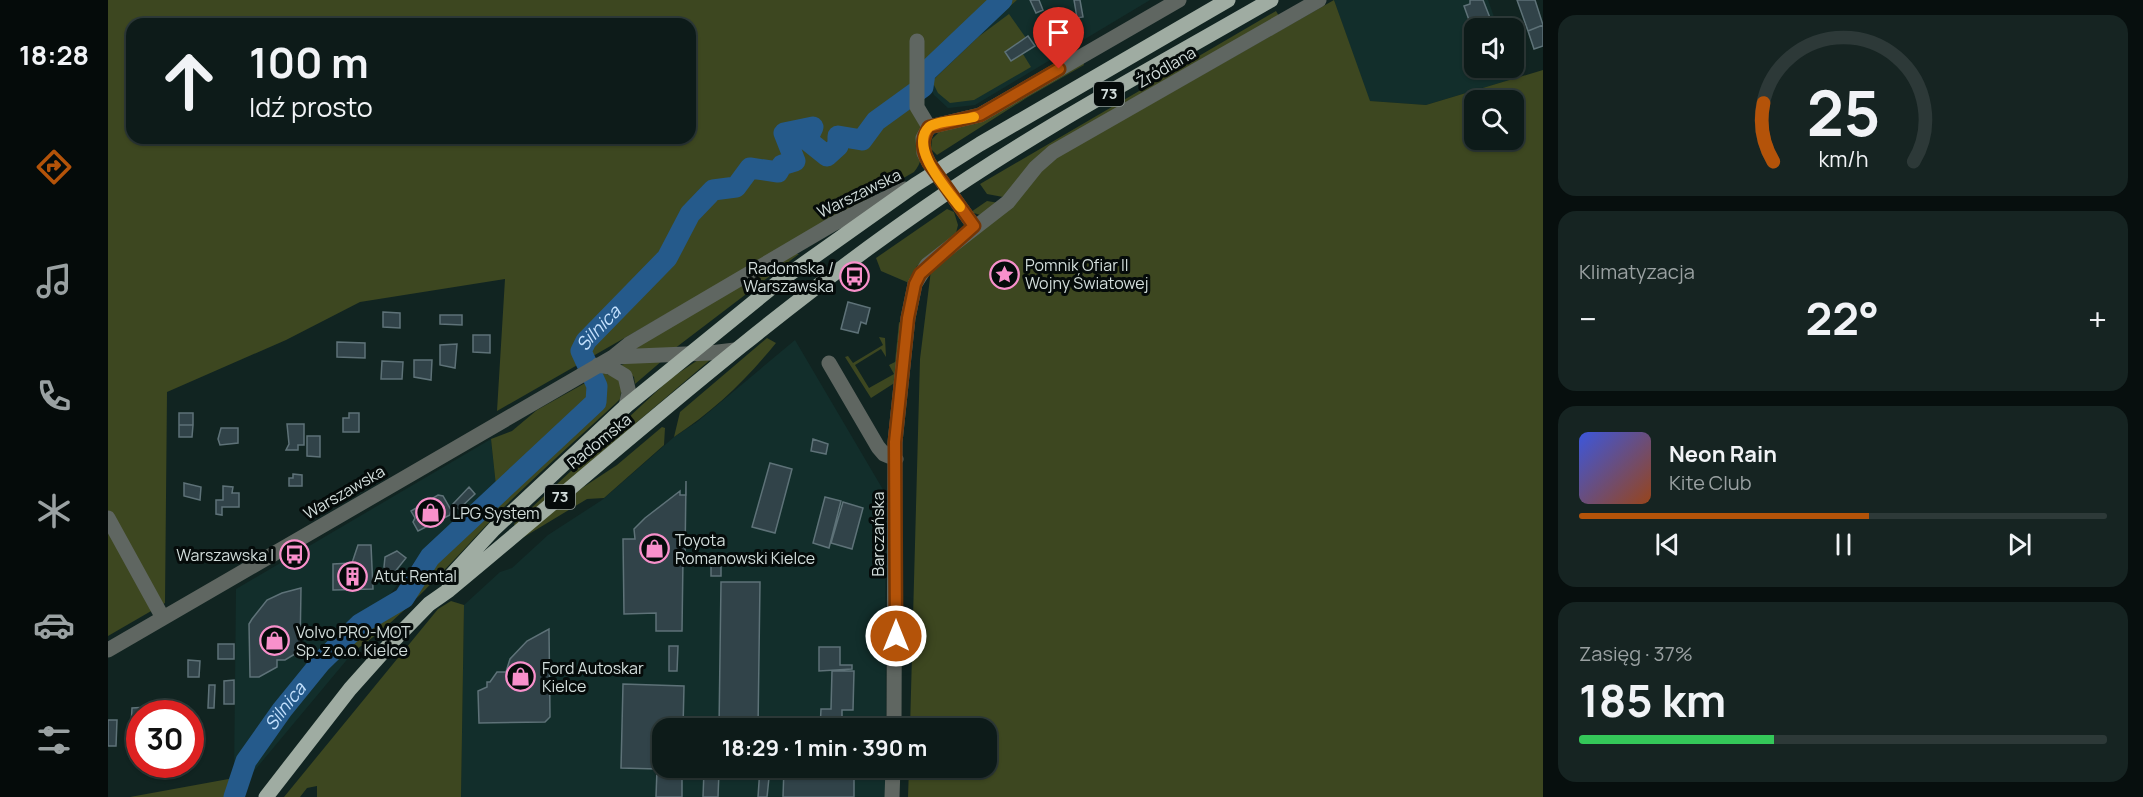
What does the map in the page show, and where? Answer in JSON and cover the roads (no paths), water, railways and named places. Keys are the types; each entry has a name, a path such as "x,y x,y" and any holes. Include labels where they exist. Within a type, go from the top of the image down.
{"main road":[{"name":"73","path":"915,185 1003,130 1228,0"},
{"name":"73","path":"735,350 949,191 1032,138 1272,0"},
{"name":"Warszawska","path":"626,406 687,354 787,275 915,185"},
{"name":"Radomska","path":"429,604 455,585 735,350"},
{"name":"Radomska","path":"266,797 350,689 429,604 443,584 494,529 626,406"}],"street":[{"path":"974,226 924,153 923,138 929,127 980,115 1179,0"},
{"name":"Źródlana","path":"927,265 974,226 1008,202 1023,181 1053,152 1319,0"},
{"path":"917,41 916,107 929,127"},
{"name":"Warszawska","path":"108,650 613,357 629,344 833,224 887,196 915,185"},
{"name":"Barczańska","path":"894,718 895,442 908,318 915,284 927,265"},
{"name":"Warszawska","path":"613,357 735,350"},
{"path":"829,363 878,447 884,454 896,459"},
{"path":"598,365 610,367 625,376 629,393 626,406"},
{"path":"108,518 163,618"},
{"path":"892,797 893,778"}],"waterway":[{"name":"Silnica","path":"234,797 246,761 282,710 321,662 360,624 404,598 430,557 596,402 597,386 581,351 586,341 667,258 690,214 713,190 736,187 750,168 778,172 782,165 795,161 784,133 813,127 807,140 827,156 838,146 838,136 862,140 876,121 923,87 925,73 1002,0"}],"place":[{"name":"Pomnik Ofiar II Wojny Światowej","path":"1004,274"},
{"name":"Radomska / Warszawska","path":"855,277"},
{"name":"LPG System","path":"431,513"},
{"name":"Toyota Romanowski Kielce","path":"654,549"},
{"name":"Warszawska I","path":"295,555"},
{"name":"Atut Rental","path":"353,576"},
{"name":"Volvo PRO-MOT Sp. z o.o. Kielce","path":"275,641"},
{"name":"Ford Autoskar Kielce","path":"521,677"}]}
